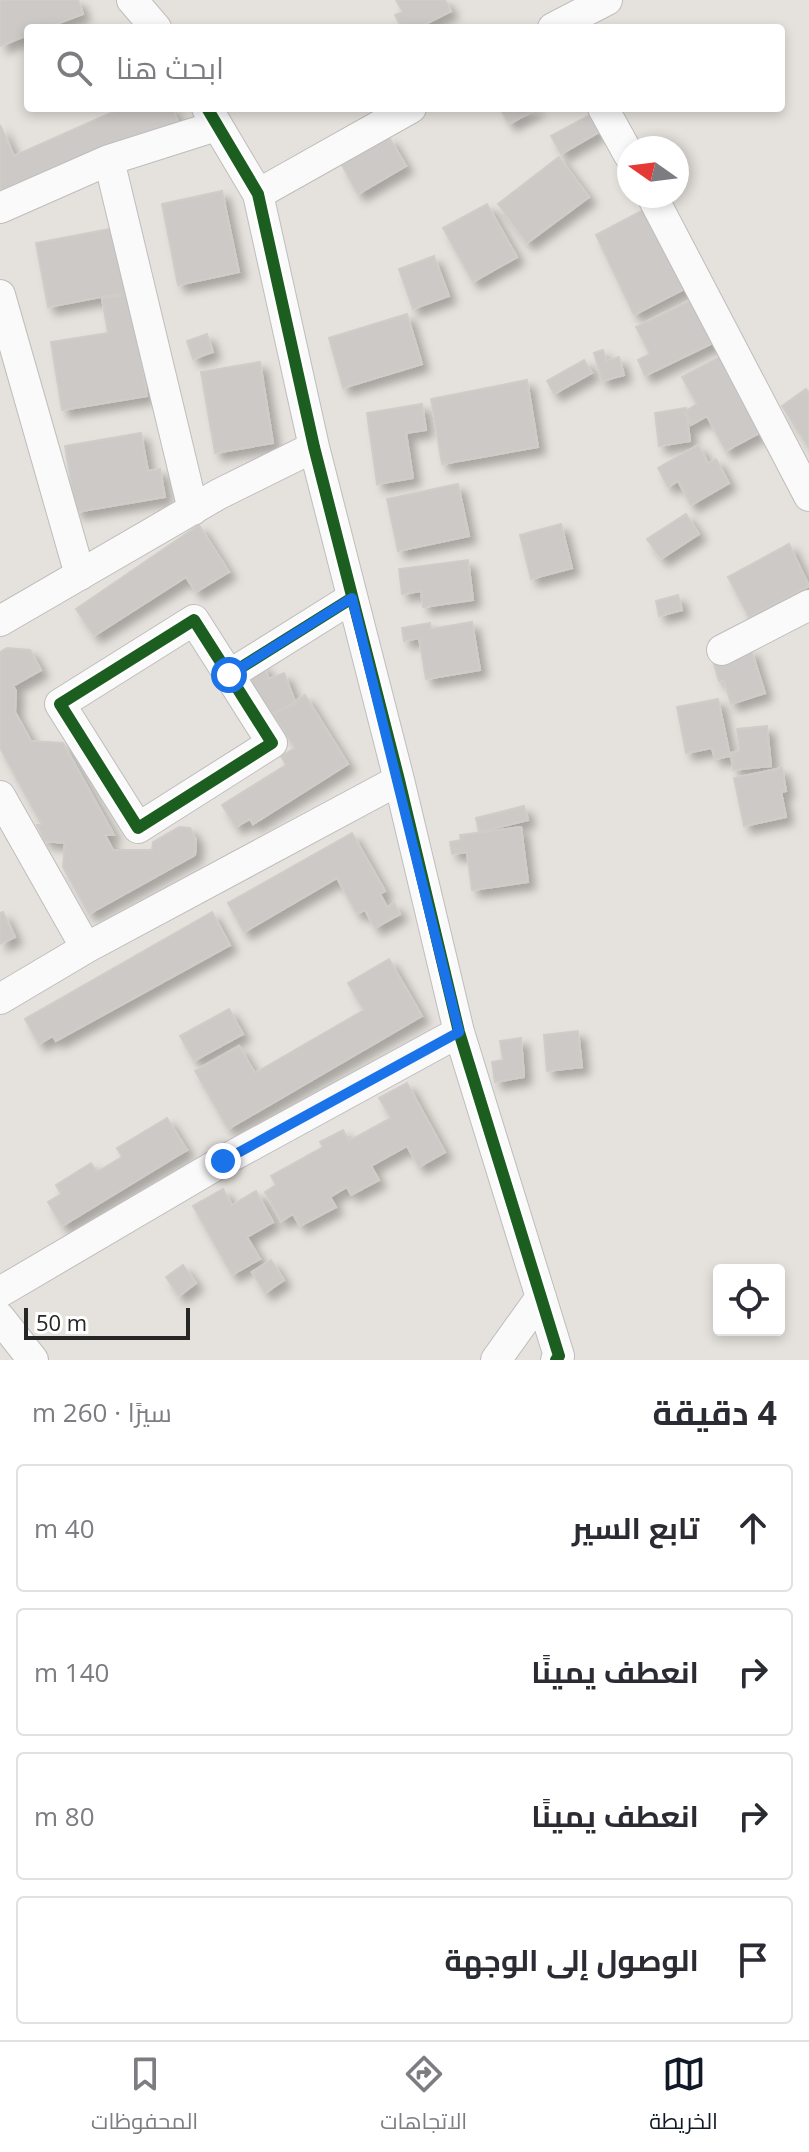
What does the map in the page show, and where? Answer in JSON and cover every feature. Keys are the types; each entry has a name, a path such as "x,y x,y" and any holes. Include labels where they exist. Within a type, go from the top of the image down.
{"street":[{"path":"132,0 153,24"},
{"path":"562,24 607,0"},
{"path":"258,194 404,112"},
{"path":"605,112 618,136"},
{"path":"0,208 212,117 258,194 314,447 459,1032 558,1358"},
{"path":"109,160 193,510"},
{"path":"659,208 801,461 809,496"},
{"path":"0,295 80,575"},
{"path":"0,621 193,510 314,447"},
{"path":"229,675 352,598"},
{"path":"722,650 809,605"},
{"path":"194,620 229,675 272,743 138,828 60,704 194,620"},
{"path":"0,999 86,948 399,780"},
{"path":"0,796 86,948"},
{"path":"0,1292 223,1161 459,1032"},
{"path":"496,1360 541,1297"},
{"path":"0,1318 33,1360"}],"building":[{"path":"0,0 78,0 83,14 57,24 24,24 24,37 0,46"},
{"path":"396,0 445,0 451,11 426,24 400,24 395,15 403,12"},
{"path":"113,112 174,112 178,122 0,201 0,125 14,156"},
{"path":"502,112 531,112 509,124"},
{"path":"590,115 599,132 561,154 551,136"},
{"path":"389,137 406,166 358,194 342,165"},
{"path":"559,157 589,197 527,243 498,204"},
{"path":"222,191 239,272 178,285 162,204"},
{"path":"487,204 517,257 473,282 443,228"},
{"path":"647,208 688,287 634,315 596,235"},
{"path":"115,228 127,292 48,307 36,243"},
{"path":"434,256 449,296 413,309 399,269"},
{"path":"131,294 147,396 62,410 51,342 108,333 102,298"},
{"path":"698,297 719,340 645,376 638,360 650,354 636,327"},
{"path":"407,314 422,364 343,388 329,338"},
{"path":"207,334 213,352 193,359 187,341"},
{"path":"603,350 606,361 619,357 624,375 602,381 594,353"},
{"path":"725,354 733,368 726,371 759,433 726,451 707,416 691,425 684,412 697,404 682,377"},
{"path":"584,360 592,373 554,394 547,381"},
{"path":"260,362 273,443 215,453 201,372"},
{"path":"527,380 538,447 442,464 431,399"},
{"path":"806,389 809,393 809,448 782,406"},
{"path":"422,404 426,430 406,433 413,478 377,484 367,413"},
{"path":"686,408 690,441 659,446 655,413"},
{"path":"141,433 148,471 160,469 165,497 76,512 65,446"},
{"path":"698,445 708,463 716,459 729,483 691,505 678,481 668,487 658,468"},
{"path":"458,484 469,536 398,551 387,499"},
{"path":"686,514 699,534 661,559 647,539"},
{"path":"561,524 572,568 531,579 520,535"},
{"path":"199,525 229,572 196,592 186,577 94,636 76,609"},
{"path":"789,544 809,586 749,617 728,577"},
{"path":"468,560 473,600 423,607 421,591 402,594 399,569"},
{"path":"678,595 682,610 659,616 656,601"},
{"path":"472,622 480,670 426,679 419,638 404,641 402,628 430,623 431,629"},
{"path":"7,648 30,650 41,670 13,686 16,691 15,712 31,741 63,743 114,835 105,835 113,850 152,850 153,842 179,827 190,828 196,840 195,855 89,914 63,867 65,843 45,841 37,825 42,825 0,748 0,652"},
{"path":"751,649 765,693 731,704 724,680 719,681 713,661"},
{"path":"263,664 269,679 284,673 296,704 265,716 248,670"},
{"path":"305,695 348,764 253,824 250,819 236,827 222,805 286,765 281,756 295,748 274,715"},
{"path":"718,699 730,756 715,759 712,748 686,753 677,707"},
{"path":"767,726 771,766 733,770 731,753 740,751 737,729"},
{"path":"782,768 786,791 781,792 786,817 744,826 734,778"},
{"path":"524,806 528,820 479,832 476,818"},
{"path":"521,827 528,882 472,890 467,852 452,854 450,842 461,840 460,835"},
{"path":"352,833 385,891 380,894 387,907 394,903 400,914 375,928 365,910 357,914 337,878 244,932 228,903"},
{"path":"3,912 15,937 0,944 0,913"},
{"path":"212,912 230,945 56,1041 53,1036 39,1044 25,1019"},
{"path":"389,959 422,1016 228,1129 195,1071 239,1046 255,1073 364,1010 348,983"},
{"path":"229,1009 243,1034 194,1061 180,1036"},
{"path":"578,1031 582,1067 547,1071 544,1035"},
{"path":"521,1038 524,1077 495,1082 492,1062 503,1060 500,1041"},
{"path":"407,1083 445,1152 419,1167 407,1146 371,1166 379,1180 351,1195 347,1187 330,1197 336,1207 300,1226 293,1214 281,1221 265,1192 276,1185 271,1176 323,1147 320,1142 343,1130 349,1141 391,1118 379,1098"},
{"path":"167,1118 187,1150 62,1226 48,1202 61,1194 56,1185 91,1163 97,1172 122,1157 117,1148"},
{"path":"223,1189 232,1205 256,1191 273,1222 247,1237 260,1259 232,1275 193,1206"},
{"path":"271,1260 284,1280 265,1293 252,1272"},
{"path":"183,1265 196,1283 179,1296 166,1277"}],"cycle path":[{"path":"209,112 258,194 314,447 459,1032 559,1356 556,1360"},
{"path":"229,675 272,743 138,828 60,704 194,620 229,675 352,598"}],"route":[{"path":"223,1161 459,1032 352,598 229,675"}]}
